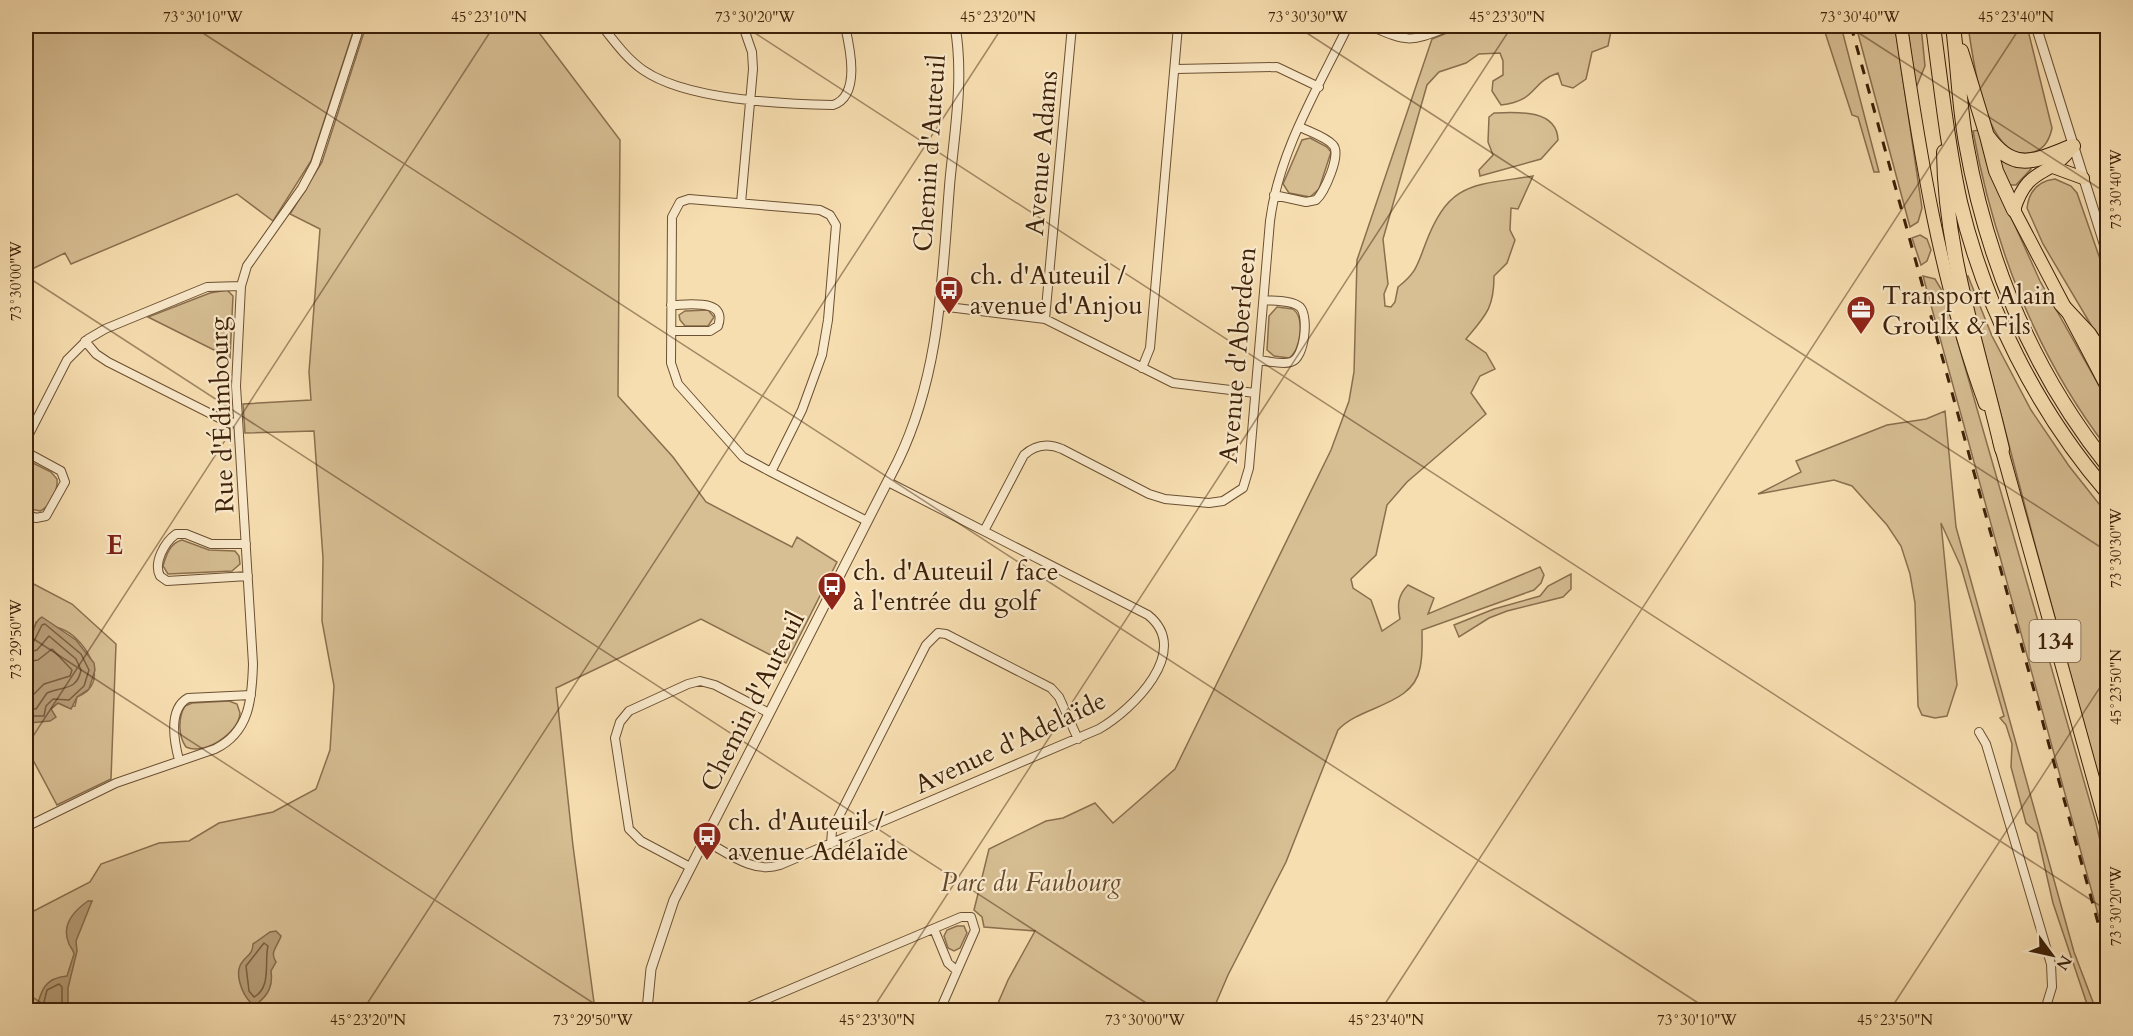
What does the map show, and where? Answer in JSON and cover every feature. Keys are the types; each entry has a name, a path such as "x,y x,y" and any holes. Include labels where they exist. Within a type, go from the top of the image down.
{"highway":[{"path":"1933,26 1964,217 1995,308 2015,353 2049,412 2080,459 2108,493"},
{"path":"1953,27 1987,136 1992,160 2014,210"},
{"path":"1953,27 1961,111 1972,177 1998,269 2021,326 2047,376 2108,466"},
{"path":"1943,98 1944,184 1948,228 2002,449"},
{"path":"1987,136 2003,155 2021,161 2034,160 2073,146"},
{"path":"2061,304 2089,334 2108,363"}],"main road":[{"path":"1901,26 1926,186 1940,253 1973,368 2002,449"},
{"path":"2073,146 2063,160 2027,181 2014,210 2061,304 2108,389"},
{"path":"2053,167 2083,178"},
{"name":"134","path":"2002,449 2108,832"}],"street":[{"name":"Rue d'Édimbourg","path":"26,827 116,783 215,749 231,740 244,723 251,695 253,664 238,423 236,357 241,286 251,260 295,198 315,164 360,26"},
{"path":"602,26 629,58 661,80 699,93 827,105 842,101 849,93 845,26"},
{"path":"741,203 753,60 743,26"},
{"name":"Chemin d'Auteuil","path":"647,1011 649,978 658,943 690,867 888,482 908,439 925,392 940,306 958,90 955,26"},
{"name":"Avenue Adams","path":"1045,319 1072,26"},
{"path":"1142,368 1150,348 1178,26"},
{"name":"Avenue d'Aberdeen","path":"984,531 1024,455 1044,445 1062,449 1160,498 1209,503 1228,499 1242,488 1247,478 1274,195 1280,172 1348,26"},
{"path":"1371,26 1398,39 1409,40 1451,26"},
{"path":"2036,26 2108,256"},
{"path":"1176,69 1277,67 1319,87"},
{"path":"1274,195 1306,202 1316,200 1323,192 1336,159 1337,152 1333,144 1300,128"},
{"path":"771,471 802,410 822,355 828,320 836,225 830,215 819,210 689,199 676,207 672,217 671,370 678,384 743,457 867,521"},
{"path":"26,440 63,365 85,341 105,329 207,287 241,286"},
{"path":"1259,360 1291,362 1298,357 1303,348 1305,318 1301,309 1291,303 1264,300"},
{"path":"671,305 711,305 719,311 721,316 718,326 710,331 671,331"},
{"path":"940,306 1045,319 1180,386 1255,393"},
{"path":"85,341 108,363 220,419 238,423"},
{"path":"26,452 61,471 65,483 46,516 36,518 26,514"},
{"name":"Avenue d'Adelaïde","path":"704,840 748,864 766,868 831,844 1078,739 1118,718 1137,700 1162,660 1162,634 1153,620 1141,612 888,482"},
{"name":"Rue d'Édimbourg","path":"246,544 211,544 186,534 177,534 169,541 157,566 160,576 167,581 248,576"},
{"path":"831,844 832,830 920,656 929,640 938,633 951,636 1051,688 1059,697 1078,739"},
{"path":"690,867 641,841 628,829 615,738 620,722 629,711 699,681 715,685 769,713"},
{"path":"179,760 174,720 176,710 182,701 188,698 251,695"},
{"path":"1979,732 1986,744 2051,964 2052,987 2045,1011"},
{"path":"732,1011 748,1009 962,917 974,920 975,930 940,1011"},
{"path":"934,929 948,963 956,970"}],"green space":[{"path":"26,26 355,26 311,161 273,221 237,194 71,264 65,253 26,272"},
{"path":"366,26 534,26 620,140 618,396 673,457 706,502 792,547 797,537 837,562 786,663 701,619 556,688 573,846 595,1010 26,1010 26,915 90,882 101,864 159,843 189,841 219,823 273,812 316,789 330,750 334,686 322,621 323,558 314,431 245,433 243,404 311,400 309,372 320,229 290,214 322,162"},
{"name":"Parc du Faubourg","path":"1464,26 1612,26 1608,46 1592,52 1586,79 1573,88 1562,85 1558,73 1542,82 1522,99 1501,105 1492,91 1493,81 1503,75 1503,61 1500,53 1479,54 1466,63 1439,72 1427,85 1383,239 1388,284 1384,294 1385,306 1391,307 1395,302 1398,287 1415,269 1434,224 1443,209 1454,198 1478,185 1533,176 1518,209 1511,208 1510,230 1515,240 1507,263 1494,276 1494,287 1488,310 1466,339 1486,353 1495,369 1480,376 1471,393 1486,414 1407,482 1387,505 1376,555 1351,579 1353,588 1371,600 1382,631 1400,619 1399,600 1408,585 1434,598 1428,614 1540,567 1544,575 1541,583 1534,590 1422,630 1422,654 1415,681 1397,698 1360,715 1338,730 1286,862 1228,975 1213,1010 995,1010 1008,980 1035,931 984,927 982,917 974,910 989,849 1046,821 1063,818 1095,803 1113,823 1175,769 1331,450 1349,401 1354,372 1357,260 1432,39"},
{"path":"1823,26 1841,26 1879,172 1874,172 1858,117 1852,115"},
{"path":"1856,26 1895,26 1922,208 1918,222 1910,227"},
{"path":"1907,26 1921,26 1925,66 1916,88"},
{"path":"1968,26 2027,26 2052,128 2042,148 2029,153 2014,151 2001,140 1991,124 1978,82"},
{"path":"1494,113 1534,114 1551,123 1556,130 1558,140 1541,159 1480,176 1479,170 1493,155 1488,142 1489,117"},
{"path":"1979,130 2007,208 2040,281 2107,400 2107,448 2081,412 2059,375 2038,337 2021,298 1993,216 1982,174 1973,131"},
{"path":"1310,138 1327,147 1331,152 1319,189 1310,197 1289,193 1283,184 1302,140"},
{"path":"2000,160 2015,167 2030,166 2031,169 2016,185 2008,185 1998,162"},
{"path":"2055,179 2071,186 2077,193 2107,279 2107,352 2043,244 2027,208 2035,188"},
{"path":"1920,235 1927,239 1931,250 1927,261 1921,265 1912,238"},
{"path":"1923,276 1935,279 1944,294 2096,823 2107,871 2107,947"},
{"path":"1968,276 1992,336 2031,410 2069,466 2107,514 2107,808 1965,277"},
{"path":"227,290 233,296 230,358 148,317 210,293"},
{"path":"1277,307 1293,309 1299,319 1299,341 1289,358 1274,356 1267,350 1269,316"},
{"path":"708,310 714,317 708,326 685,326 680,320 679,315 685,311"},
{"path":"1945,411 1956,527 2074,952 2096,1010 2089,1010 2053,903 2037,833 2026,823 2011,767 2012,744 2006,725 2000,718 2004,716 1961,567 1941,523 1957,685 1947,716 1935,718 1922,715 1918,706 1915,603 1910,574 1901,546 1887,525 1852,486 1834,480 1758,494 1801,472 1796,461 1887,425 1926,419"},
{"path":"29,461 51,472 57,479 53,498 40,511 26,508 26,462"},
{"path":"182,540 209,550 235,551 239,556 240,564 232,571 168,574 163,566 167,554 174,544"},
{"path":"1571,574 1571,589 1563,597 1507,611 1489,618 1459,637 1454,625 1494,609 1540,596 1548,586"},
{"path":"26,580 72,604 116,644 111,779 57,805 33,760 26,764 26,709 27,720 52,712 51,709 58,703 67,707 75,706 77,697 87,691 93,683 94,673 92,663 81,643 64,630 36,622 32,636 26,640"},
{"path":"229,701 237,704 240,713 234,728 211,745 193,749 186,747 181,738 180,726 185,706 192,703"},
{"path":"964,926 967,933 960,948 954,951 948,948 944,936 947,930"}],"water":[{"path":"42,617 76,640 94,663 95,670 89,689 77,697 71,709 58,703 51,709 56,717 50,721 29,723 26,709 26,640"},
{"path":"88,901 92,901 76,941 77,951 68,988 68,1010 36,1010 48,983 53,979 67,976 74,954 67,935 68,923 74,913"},
{"path":"276,931 281,936 273,955 276,962 271,971 269,989 258,1003 251,1003 240,983 240,966 251,952 253,944 270,932"}],"railway":[{"path":"1851,26 2108,959"}],"place":[{"name":"ch. d'Auteuil / avenue d'Anjou","path":"949,316"},
{"name":"Transport Alain Groulx & Fils","path":"1861,336"},
{"name":"ch. d'Auteuil / face à l'entrée du golf","path":"832,612"},
{"name":"ch. d'Auteuil / avenue Adélaïde","path":"707,862"}],"district":[{"name":"E","path":"115,545"}]}
